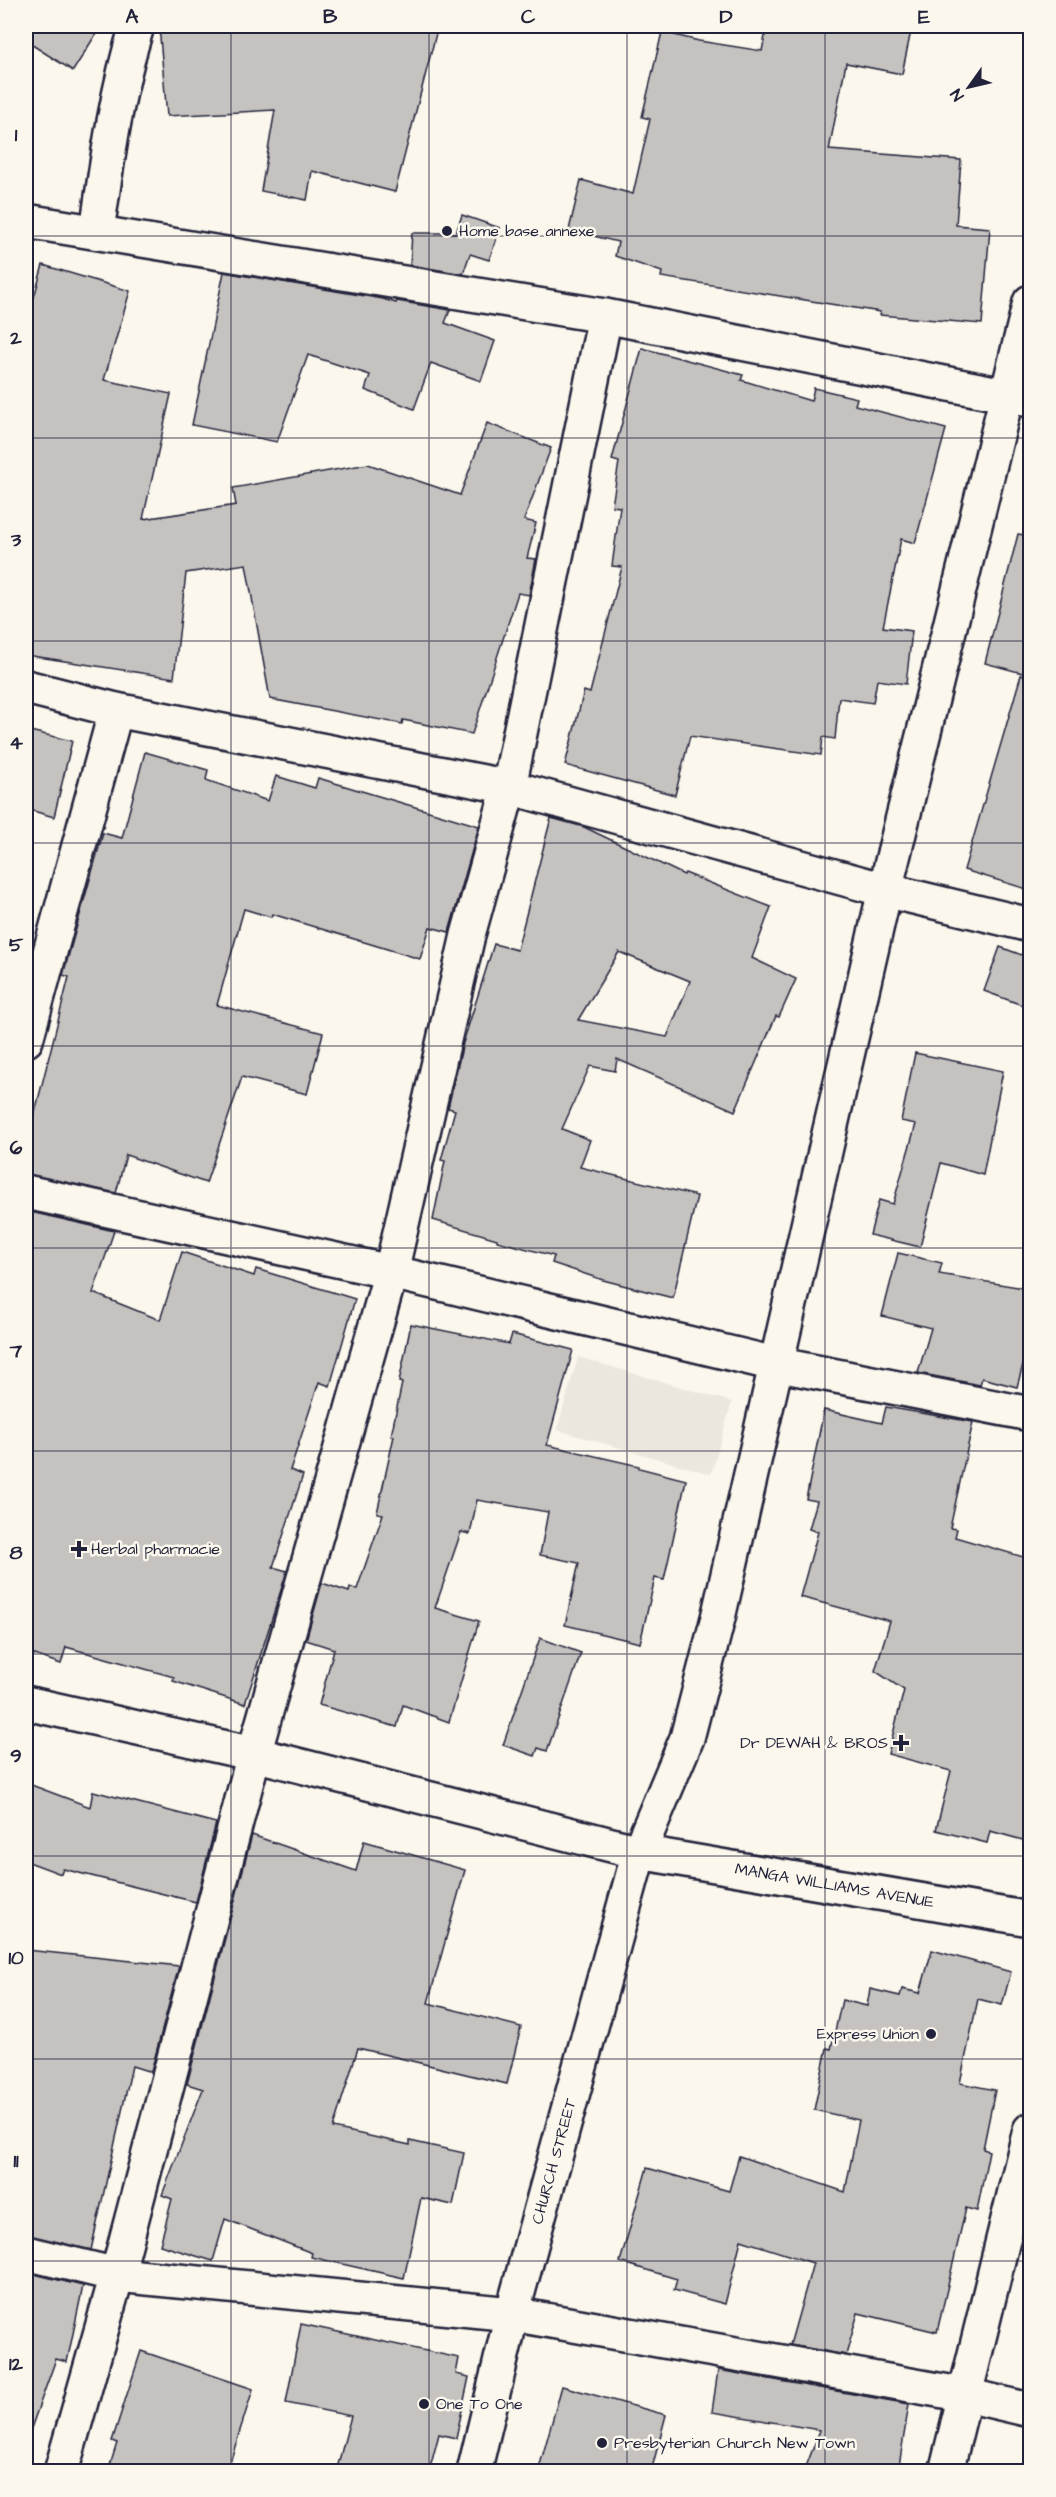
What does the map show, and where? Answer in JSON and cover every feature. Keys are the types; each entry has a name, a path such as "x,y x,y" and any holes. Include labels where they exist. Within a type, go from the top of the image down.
{"street":[{"path":"97,231 125,65 138,26"},
{"path":"28,228 97,231 605,316 1019,398"},
{"name":"CHURCH STREET","path":"474,2472 512,2314 639,1852 687,1737 718,1618 885,890 1019,398 1030,302"},
{"path":"61,2472 117,2275 254,1754 391,1272 468,935 509,787 605,316"},
{"path":"26,687 116,710 509,787 885,890 1030,925"},
{"path":"26,1040 116,710"},
{"path":"26,1192 391,1272 775,1364 1030,1414"},
{"name":"MANGA WILLIAMS AVENUE","path":"26,1703 254,1754 639,1852 1030,1919"},
{"path":"946,2472 1030,2130"},
{"path":"26,2253 117,2275 512,2314 966,2395 1030,2409"}],"shaded area":[{"path":"578,1357 732,1402 711,1474 557,1430"}],"building":[{"path":"26,26 101,26 73,71 26,41"},
{"path":"159,26 438,26 395,192 312,171 307,200 261,191 275,110 167,116"},
{"path":"767,26 912,26 902,74 846,63 829,150 961,160 956,225 990,228 982,324 880,315 880,312 661,277 662,272 615,256 618,242 569,230 581,180 633,194 650,119 642,117 662,32 699,41 762,51"},
{"path":"462,215 500,228 489,260 470,254 463,274 410,265 412,233 456,233"},
{"path":"43,265 130,291 104,380 171,394 143,519 236,505 233,488 368,464 460,495 487,423 551,448 524,520 536,523 527,558 536,559 529,595 518,593 472,734 403,720 402,724 270,699 246,564 186,573 174,678 26,655 26,413 32,372 26,370 26,326"},
{"path":"224,272 396,303 397,301 450,310 445,323 495,341 481,381 431,363 414,409 365,390 370,375 308,355 277,442 192,425"},
{"path":"642,348 743,375 741,380 811,401 814,388 857,398 855,405 946,429 915,543 901,539 883,627 912,631 906,684 877,680 873,703 839,698 835,739 823,737 821,755 690,736 675,795 565,765 584,691 590,693 622,567 612,566 620,507 612,506 619,462 612,460"},
{"path":"1018,534 1030,536 1030,675 985,663"},
{"path":"1021,675 1030,677 1030,890 964,870"},
{"path":"26,730 72,741 54,817 26,809"},
{"path":"145,752 208,770 206,780 268,801 276,776 315,788 318,778 479,826 449,932 430,927 420,959 272,914 271,917 244,909 217,1005 323,1033 307,1094 242,1077 206,1183 126,1155 116,1193 26,1174 26,1148 69,977 63,975 103,833 122,838"},
{"path":"551,818 584,827 684,875 685,873 771,907 752,958 796,979 779,1017 776,1016 735,1111 617,1059 615,1071 590,1066 562,1129 590,1140 580,1167 697,1196 673,1298 603,1280 552,1263 554,1256 497,1241 497,1239 433,1220 445,1161 441,1160 455,1110 448,1108 463,1043 494,944 517,950","holes":["619,952 690,981 667,1037 578,1020"]},
{"path":"1000,947 1030,958 1030,1008 984,991"},
{"path":"915,1053 1003,1071 983,1175 941,1163 920,1247 870,1235 879,1200 893,1204 916,1124 901,1121"},
{"path":"26,1211 114,1231 93,1293 160,1320 182,1252 254,1276 256,1269 355,1299 330,1386 319,1382 290,1470 303,1475 273,1567 287,1571 245,1704 173,1681 174,1677 66,1647 61,1664 26,1652"},
{"path":"898,1253 942,1263 939,1274 1030,1289 1030,1338 1017,1387 982,1378 980,1385 918,1373 931,1328 882,1316"},
{"path":"411,1324 509,1344 512,1334 573,1350 547,1445 639,1466 639,1468 686,1480 664,1580 655,1578 640,1643 565,1625 579,1563 540,1555 548,1512 477,1500 470,1534 461,1532 435,1608 479,1621 449,1722 403,1705 397,1727 319,1705 334,1649 306,1640 322,1583 349,1592 350,1588 357,1589 383,1514 377,1513 394,1436 391,1436 402,1383 399,1382"},
{"path":"886,1407 973,1422 950,1528 957,1529 955,1537 1030,1559 1030,1842 990,1831 987,1843 936,1830 951,1771 888,1754 904,1690 875,1671 890,1621 800,1597 818,1532 809,1529 817,1501 806,1499 824,1410 882,1423"},
{"path":"540,1638 581,1653 547,1751 538,1748 535,1756 503,1745"},
{"path":"26,1783 90,1807 93,1791 216,1823 196,1902 63,1869 61,1874 26,1861"},
{"path":"252,1835 356,1871 364,1841 465,1870 428,2003 521,2027 507,2084 358,2048 333,2128 410,2145 410,2141 464,2153 453,2205 421,2198 404,2278 311,2257 312,2253 225,2219 213,2261 160,2245 172,2199 162,2195 203,2089 187,2084"},
{"path":"26,1950 179,1966 151,2072 132,2066 91,2250 26,2235"},
{"path":"932,1950 1011,1972 1002,2005 978,1999 960,2083 995,2090 983,2149 989,2151 977,2211 966,2208 937,2332 858,2313 846,2355 790,2345 813,2263 741,2240 725,2304 674,2290 677,2279 620,2262 647,2168 729,2191 739,2156 845,2192 859,2120 814,2110 827,2048 831,2049 842,2000 867,2006 870,1989 900,1996 902,1989 920,1993"},
{"path":"26,2272 83,2286 67,2362 56,2359 30,2431 26,2430"},
{"path":"301,2324 459,2358 456,2374 469,2377 456,2438 439,2434 429,2472 336,2472 351,2416 286,2403"},
{"path":"141,2351 253,2389 227,2472 108,2472 117,2443 112,2441"},
{"path":"718,2370 909,2404 898,2472 804,2472 820,2430 712,2412"},
{"name":"Presbyterian Church New Town","path":"562,2386 666,2415 651,2472 538,2472"}],"place":[{"name":"Home base annexe","path":"447,231"},
{"name":"Herbal pharmacie","path":"79,1549"},
{"name":"Dr DEWAH & BROS","path":"901,1743"},
{"name":"Express Union","path":"931,2034"},
{"name":"One To One","path":"424,2404"},
{"name":"Presbyterian Church New Town","path":"602,2443"}]}
